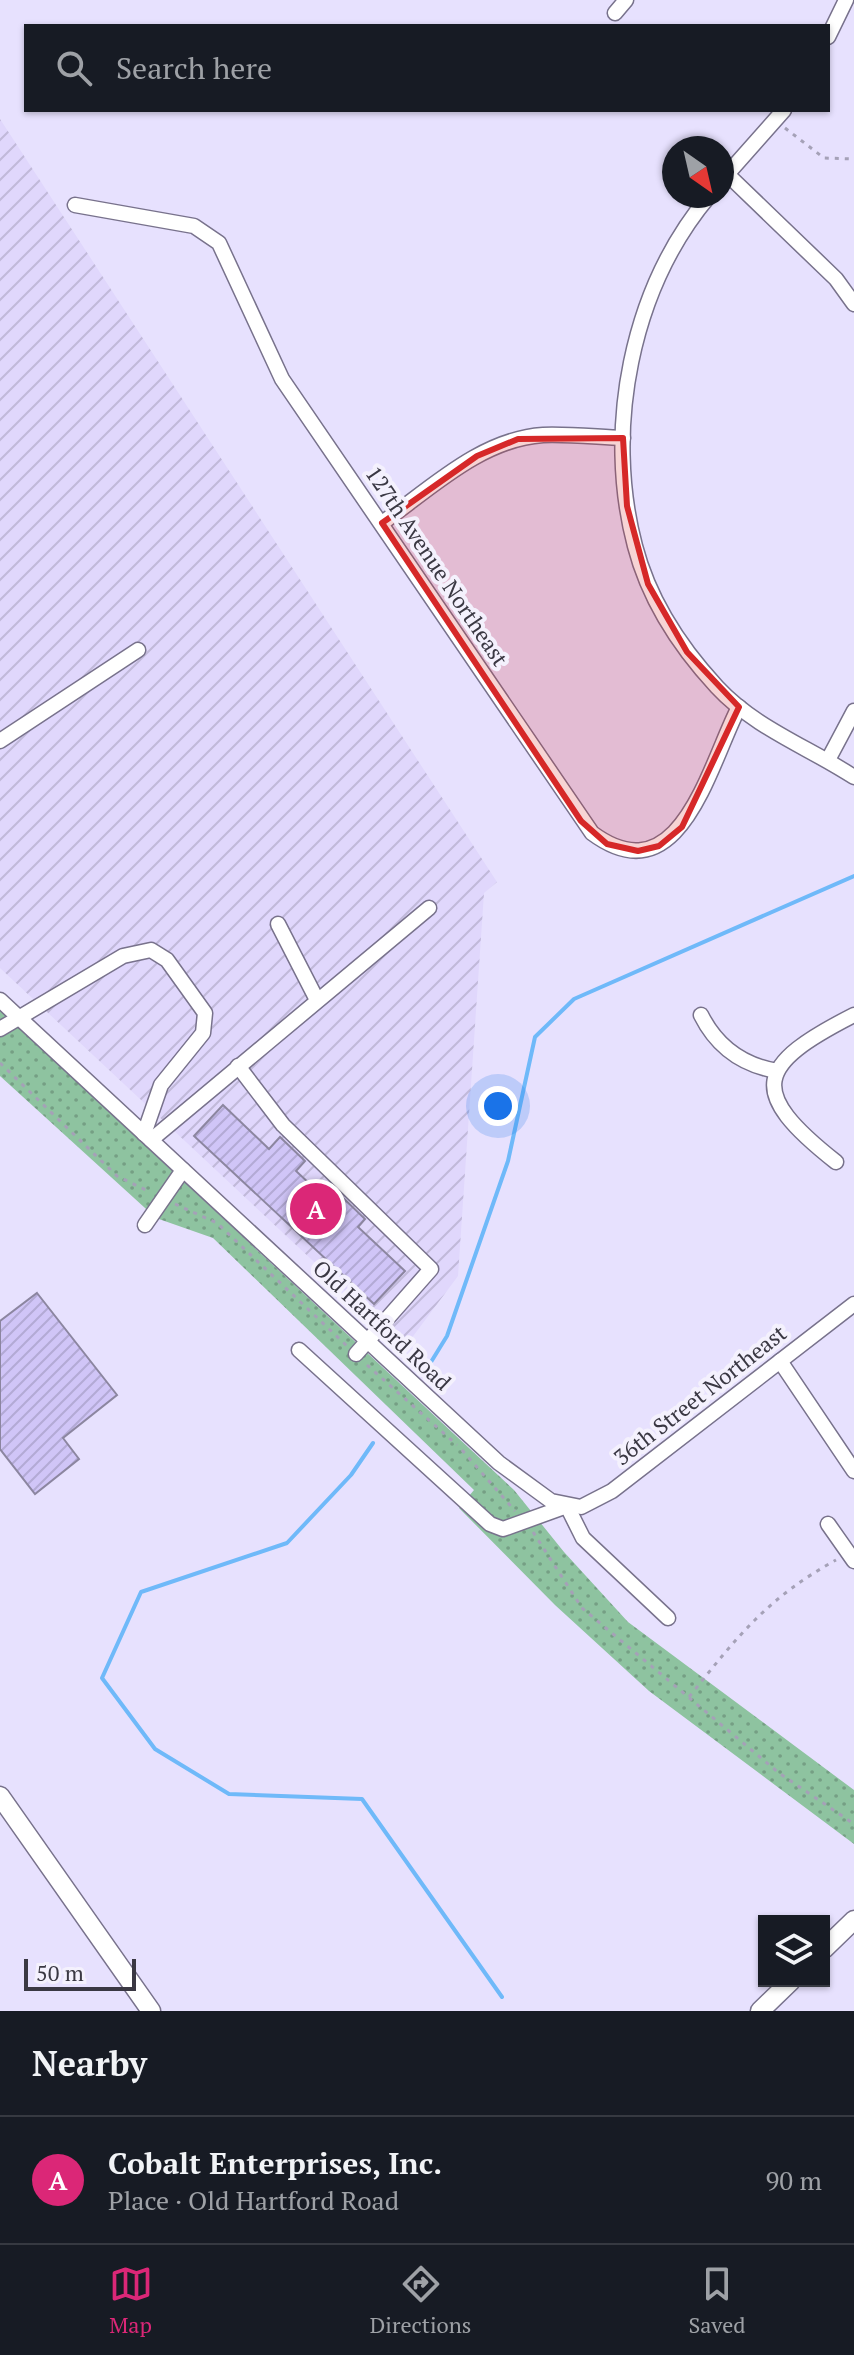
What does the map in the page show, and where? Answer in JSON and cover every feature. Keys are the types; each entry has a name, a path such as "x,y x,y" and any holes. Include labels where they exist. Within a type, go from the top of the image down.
{"main road":[{"path":"0,1796 151,2011"},
{"path":"830,1943 854,1920"},
{"path":"760,2011 785,1987"}],"street":[{"path":"615,13 626,0"},
{"path":"830,33 846,0"},
{"path":"734,166 780,115"},
{"path":"734,186 836,279 854,304"},
{"name":"127th Avenue Northeast","path":"75,205 194,226 219,243 277,369 581,821 607,844 638,851 659,846 673,838 693,807 739,707"},
{"path":"699,208 682,228 652,286 634,347 623,438 627,506 635,547 648,584 687,652 739,707 775,733 854,777"},
{"path":"382,523 477,456 502,445 542,435 623,438"},
{"path":"0,741 138,650"},
{"path":"828,760 854,711"},
{"path":"148,1137 429,908"},
{"path":"278,924 317,1000"},
{"path":"0,1029 123,956 151,950 167,960 205,1013 203,1033 161,1085 148,1137"},
{"name":"Old Hartford Road","path":"0,1000 499,1463 530,1488 567,1506"},
{"path":"701,1015 719,1043 736,1057 777,1071"},
{"path":"836,1162 792,1126 781,1112 775,1095 777,1071 793,1049 854,1015"},
{"path":"238,1066 283,1125 431,1269 356,1354"},
{"path":"145,1225 161,1197 183,1170"},
{"name":"36th Street Northeast","path":"299,1350 490,1524 503,1529 567,1506 581,1507 612,1491 854,1304"},
{"path":"780,1361 854,1471"},
{"path":"567,1506 583,1538 668,1618"},
{"path":"828,1524 850,1558"}],"path":[{"path":"780,115 824,158 854,159"},
{"path":"0,1063 117,1176 217,1223 462,1450 524,1521 582,1608 779,1773 854,1824"},
{"path":"689,1697 744,1627 766,1606 850,1558"}],"highlighted area":[{"path":"623,438 627,506 648,584 687,652 739,707 682,827 659,846 638,851 607,844 581,821 382,523 477,456 518,439"}],"shaded area":[{"path":"0,119 497,882 484,893 458,1276 405,1347 0,968"}],"green space":[{"path":"0,1010 514,1490 564,1552 628,1622 854,1790 854,1844 649,1691 555,1605 459,1508 474,1490 213,1238 156,1218 0,1076"}],"building":[{"path":"223,1105 269,1149 280,1137 305,1161 296,1171 328,1201 337,1192 365,1219 358,1227 405,1271 374,1304 194,1136"},
{"path":"37,1293 117,1395 63,1438 79,1459 35,1494 0,1449 0,1321"}],"waterway":[{"path":"431,1362 447,1336 508,1161 535,1037 574,999 854,876"},
{"path":"373,1443 351,1475 287,1543 141,1592 102,1678 155,1749 229,1794 362,1799 502,1997"}],"place":[{"name":"Cobalt Enterprises, Inc.","path":"316,1209"}]}
